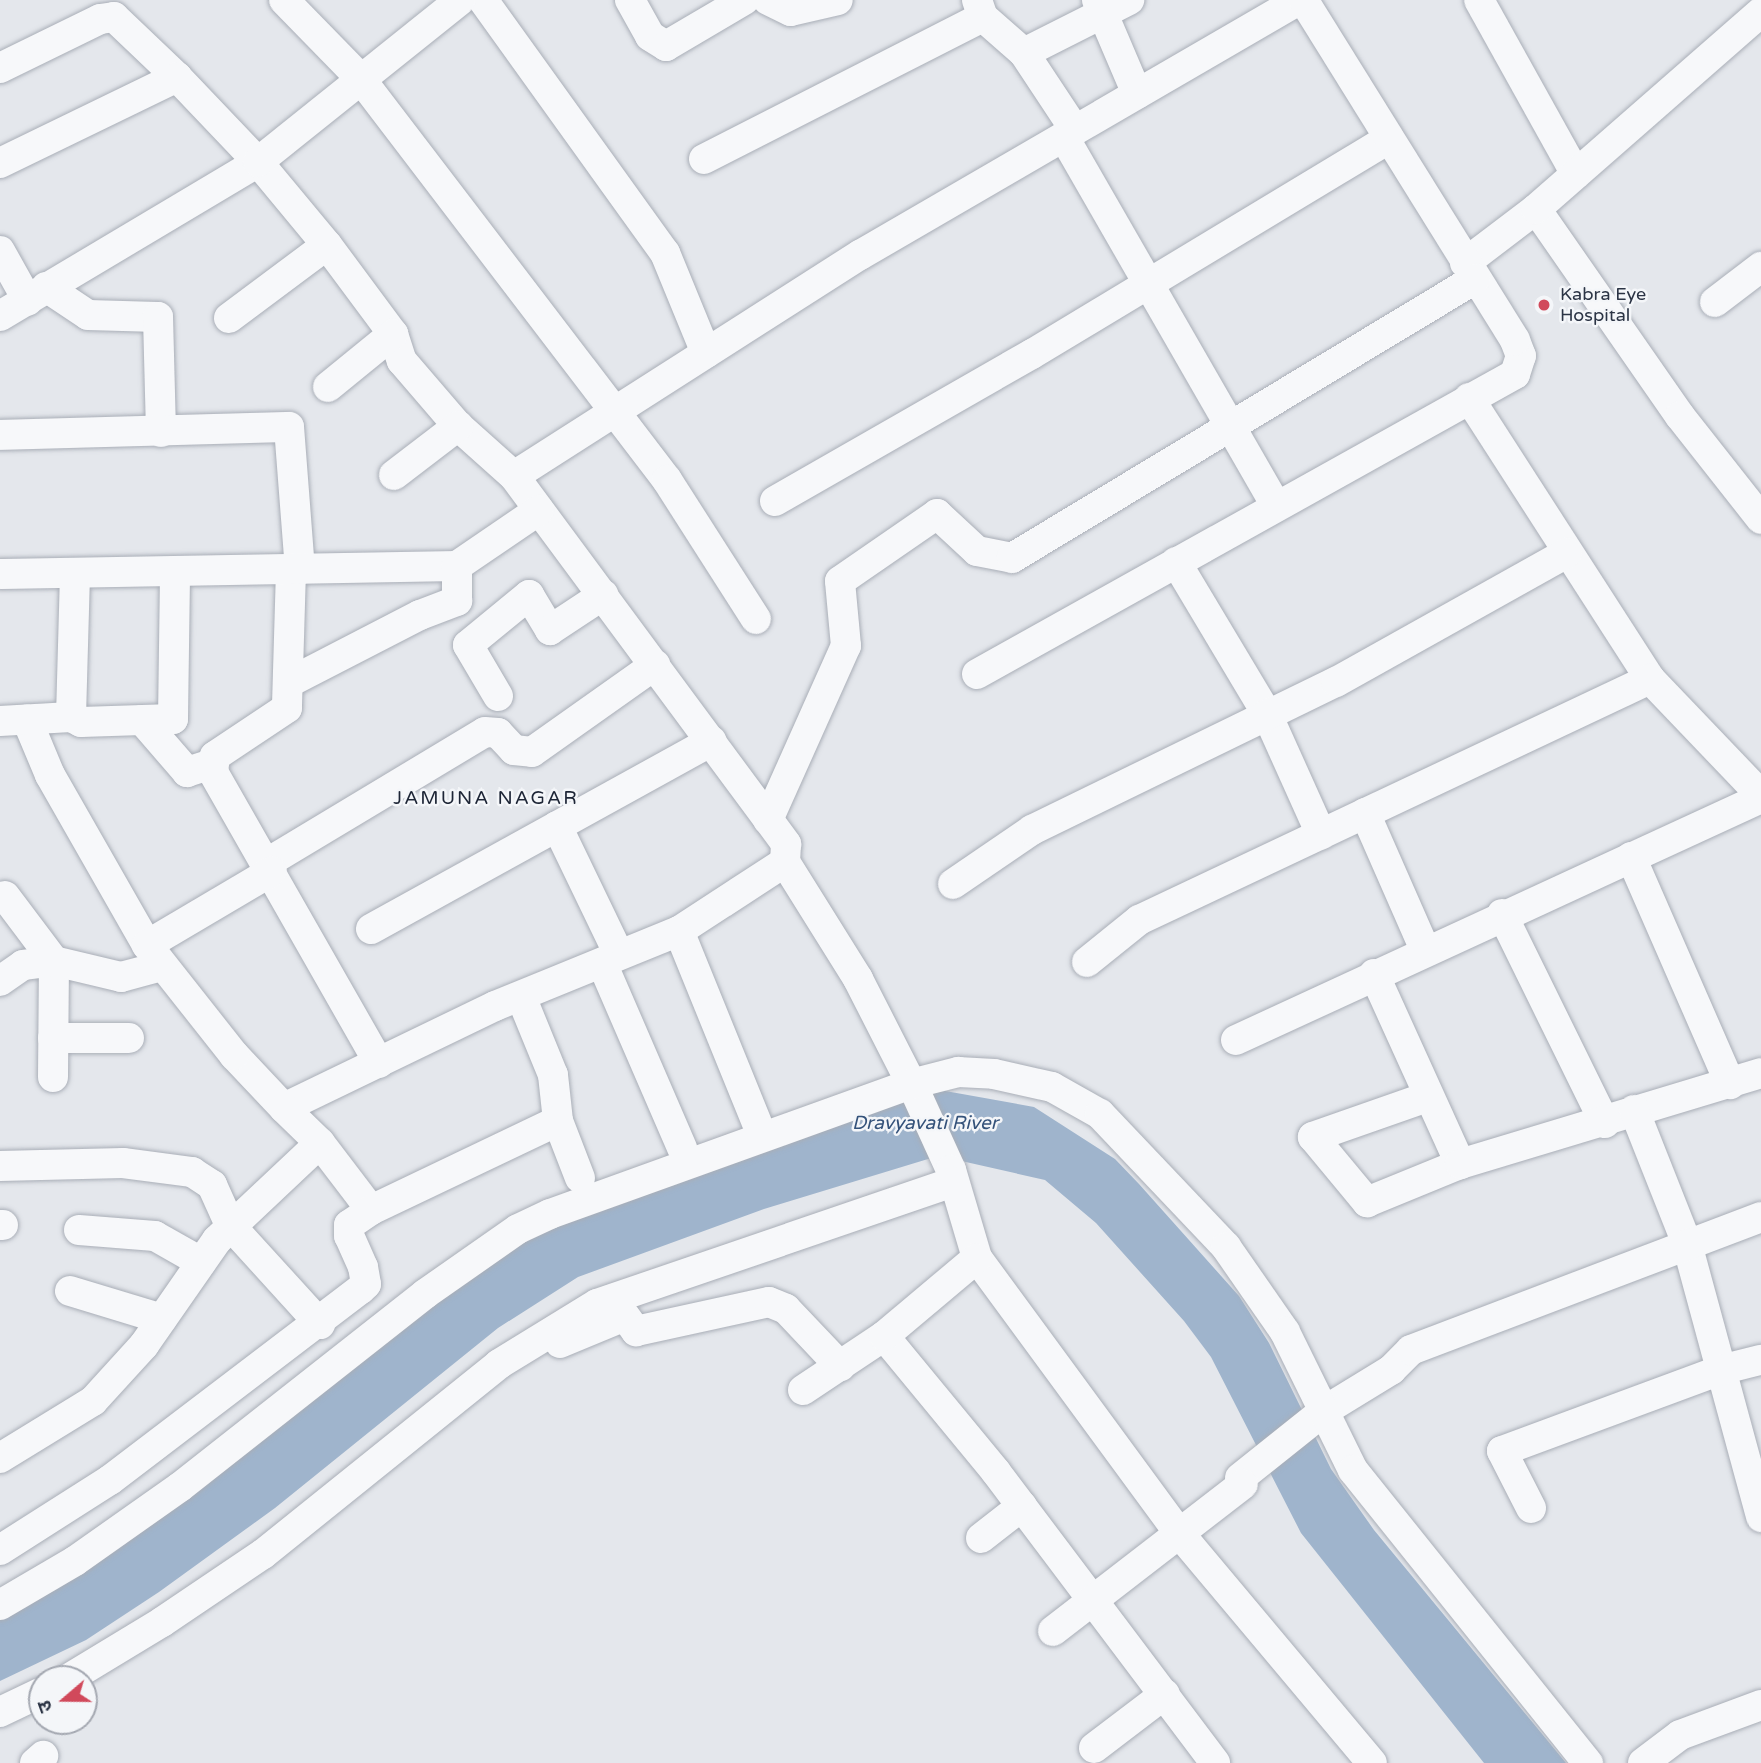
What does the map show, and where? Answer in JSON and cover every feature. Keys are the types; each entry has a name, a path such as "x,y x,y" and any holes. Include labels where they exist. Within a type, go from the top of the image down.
{"street":[{"path":"284,0 360,78 667,480 756,619"},
{"path":"0,316 258,162 460,0"},
{"path":"483,0 665,253 706,353"},
{"path":"630,0 650,36 666,46 744,0"},
{"path":"768,0 791,11 838,0"},
{"path":"514,476 860,255 1301,0 1521,356 1515,374 977,674"},
{"path":"1479,0 1576,174"},
{"path":"1024,53 1109,4 1137,94"},
{"path":"704,159 980,8 1024,53 1148,285 1276,506"},
{"path":"768,820 846,646 839,581 937,514 976,551 1012,558 1228,425 1470,271 1536,209 1761,12"},
{"path":"0,68 100,19 114,17 177,77 258,162 327,245 393,334 402,361 458,426 514,476 786,844 785,862 858,979 913,1087 953,1176 977,1258 1179,1533 1372,1763"},
{"path":"0,163 177,77"},
{"path":"775,501 1148,285 1388,139"},
{"path":"1536,209 1680,416 1761,519"},
{"path":"229,318 327,245"},
{"path":"0,251 33,296 88,315 158,317 161,432"},
{"path":"1715,302 1761,267"},
{"path":"328,387 393,334"},
{"path":"1236,1040 1424,950 1761,797 1650,679 1469,398"},
{"path":"394,475 458,426"},
{"path":"0,435 289,427 296,570 287,708 215,756 212,764 379,1063"},
{"path":"0,574 457,566 539,510"},
{"path":"953,884 1032,830 1336,682 1567,553"},
{"path":"1176,562 1267,714 1321,834"},
{"path":"288,683 420,615 457,601 457,566"},
{"path":"14,720 71,717 81,722 173,719 175,571"},
{"path":"71,717 75,573"},
{"path":"498,696 468,645 530,595 550,630 603,595"},
{"path":"0,981 23,965 54,961 121,977 155,955 269,867 485,732 498,733 514,750 532,752 656,665"},
{"path":"1087,962 1139,920 1650,679"},
{"path":"14,720 50,775 155,955 284,1108 320,1143 371,1210"},
{"path":"142,720 187,772 212,764"},
{"path":"370,929 712,741"},
{"path":"1365,813 1424,950"},
{"path":"557,826 611,959 682,1148"},
{"path":"1631,857 1730,1084"},
{"path":"284,1108 495,1006 522,999 679,931 785,862"},
{"path":"2,893 54,961 53,1077"},
{"path":"1502,914 1605,1123"},
{"path":"679,931 757,1123"},
{"path":"1374,974 1427,1097 1460,1164"},
{"path":"522,999 553,1075 558,1121 580,1178"},
{"path":"53,1038 129,1038"},
{"path":"0,1605 75,1561 180,1487 425,1294 518,1229 550,1214 958,1072 994,1074 1052,1087 1100,1114 1149,1161 1259,1290 1353,1470 1588,1763"},
{"path":"1427,1097 1314,1138 1367,1202 1460,1164 1605,1123 1634,1110 1761,1073"},
{"path":"1634,1110 1687,1244 1724,1369 1761,1517"},
{"path":"0,1550 110,1480 320,1324 366,1284 348,1230 371,1210 558,1121"},
{"path":"0,1458 93,1401 162,1319 230,1225 320,1143"},
{"path":"0,1166 123,1163 192,1172 212,1185 230,1225 320,1324"},
{"path":"91,1665 162,1622 263,1554 499,1364 597,1304 953,1176"},
{"path":"1053,1631 1179,1533 1324,1411 1391,1370 1411,1350 1761,1217"},
{"path":"79,1230 155,1236 201,1262"},
{"path":"803,1390 884,1336 977,1258"},
{"path":"70,1292 162,1319"},
{"path":"553,1346 625,1316 636,1331 769,1302 786,1309 840,1366"},
{"path":"884,1336 1022,1506 1215,1763"},
{"path":"1531,1508 1502,1451 1724,1369 1761,1360"},
{"path":"981,1538 1022,1506"},
{"path":"1094,1748 1165,1694"},
{"path":"0,1712 28,1699"},
{"path":"1643,1763 1680,1735 1761,1705"}],"water":[{"name":"Dravyavati River","path":"923,1087 1034,1107 1115,1159 1239,1296 1269,1343 1331,1469 1374,1530 1566,1763 1484,1763 1301,1533 1211,1357 1184,1321 1096,1223 1045,1180 957,1160 928,1159 764,1209 578,1277 498,1328 275,1508 159,1592 86,1640 34,1665 28,1665 28,1668 0,1681 0,1615 530,1235"}],"place":[{"name":"Kabra Eye Hospital","path":"1544,305"}],"district":[{"name":"JAMUNA NAGAR","path":"486,799"}]}
